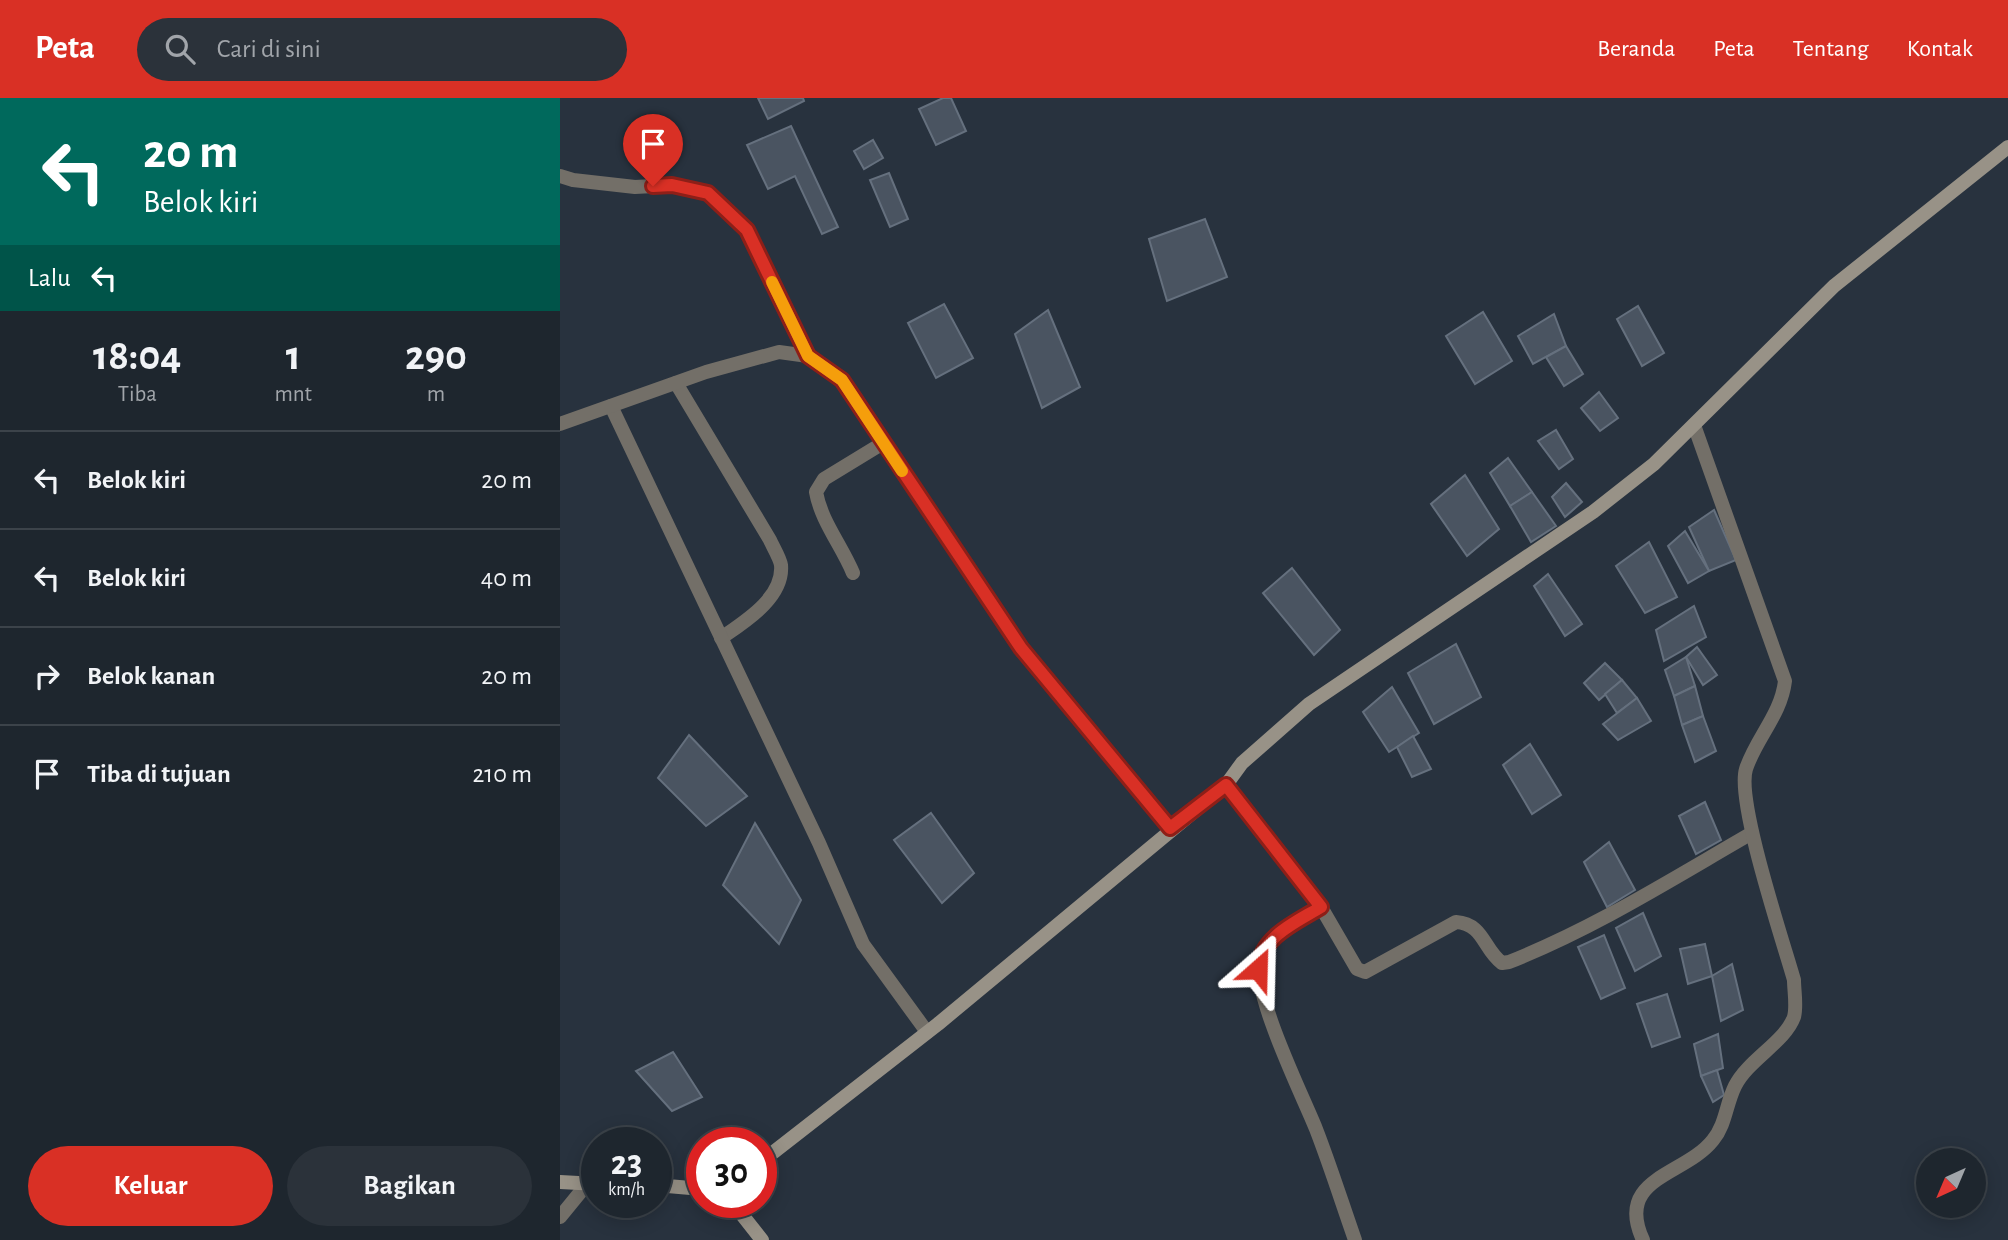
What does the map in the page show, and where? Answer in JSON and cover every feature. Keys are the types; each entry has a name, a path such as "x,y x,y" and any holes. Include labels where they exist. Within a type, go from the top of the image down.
{"street":[{"path":"777,1150 928,1032 1170,828 1226,785 1242,763 1309,704 1593,512 1654,464 1834,286 2008,147"},
{"path":"560,176 635,187 672,185 708,193 747,230 808,356"},
{"path":"560,424 676,383 779,352 808,356 842,380 1021,648 1170,828"},
{"path":"676,383 770,540 781,565 776,590 750,618 721,638"},
{"path":"611,406 819,843 863,944 928,1032"},
{"path":"1643,1240 1636,1224 1636,1208 1645,1189 1661,1175 1703,1151 1714,1140 1723,1124 1735,1086 1793,1018 1794,980 1752,832 1744,772 1759,738 1780,706 1785,681 1693,425"},
{"path":"853,573 843,548 819,507 816,492 824,479 883,443"},
{"path":"1226,785 1321,907 1360,971 1365,972 1456,922 1472,926 1488,943 1493,956 1505,963 1561,942 1752,832"},
{"path":"1321,907 1275,935 1260,955 1258,969 1268,1011 1317,1131 1355,1240"},
{"path":"560,1182 581,1183"},
{"path":"560,1217 581,1195"},
{"path":"745,1218 762,1240"}],"building":[{"path":"758,98 803,98 804,101 768,119"},
{"path":"943,98 951,98 966,131 936,145 919,109"},
{"path":"791,126 838,227 822,234 795,176 768,189 747,145"},
{"path":"873,140 883,158 864,169 854,151"},
{"path":"889,173 908,219 890,227 870,180"},
{"path":"1205,219 1227,277 1167,301 1149,239"},
{"path":"944,304 973,358 936,378 908,323"},
{"path":"1638,306 1664,353 1642,366 1617,319"},
{"path":"1048,310 1080,387 1042,408 1015,334"},
{"path":"1483,312 1512,361 1475,384 1446,336"},
{"path":"1554,314 1566,346 1533,364 1518,336"},
{"path":"1566,346 1583,374 1564,386 1546,357"},
{"path":"1599,392 1618,418 1600,431 1581,408"},
{"path":"1556,430 1573,459 1559,469 1538,441"},
{"path":"1508,458 1532,492 1510,506 1490,473"},
{"path":"1465,475 1499,529 1467,556 1431,504"},
{"path":"1566,483 1582,502 1565,517 1552,497"},
{"path":"1532,492 1556,526 1531,542 1510,506"},
{"path":"1714,510 1736,560 1709,571 1689,527"},
{"path":"1685,531 1709,571 1688,583 1668,546"},
{"path":"1649,542 1677,597 1645,613 1616,566"},
{"path":"1292,568 1340,630 1314,655 1263,593"},
{"path":"1548,574 1582,624 1565,636 1534,586"},
{"path":"1694,606 1706,637 1664,661 1656,630"},
{"path":"1456,644 1481,697 1434,724 1408,673"},
{"path":"1697,647 1717,675 1703,685 1686,657"},
{"path":"1686,657 1695,686 1674,696 1665,670"},
{"path":"1605,663 1622,680 1599,700 1584,683"},
{"path":"1622,680 1637,698 1617,713 1605,694"},
{"path":"1695,686 1703,716 1682,725 1674,696"},
{"path":"1392,687 1419,733 1389,752 1363,712"},
{"path":"1637,698 1651,721 1618,740 1603,724"},
{"path":"1703,716 1716,751 1695,762 1682,725"},
{"path":"689,735 747,796 706,826 658,778"},
{"path":"1413,736 1431,769 1412,777 1397,747"},
{"path":"1530,744 1561,795 1532,814 1503,765"},
{"path":"1705,802 1721,840 1696,854 1679,816"},
{"path":"931,813 974,873 942,903 894,840"},
{"path":"755,823 801,900 779,944 723,885"},
{"path":"1609,842 1635,890 1607,907 1584,862"},
{"path":"1643,913 1661,956 1635,971 1616,928"},
{"path":"1604,935 1625,988 1601,999 1578,947"},
{"path":"1705,944 1712,976 1688,984 1680,949"},
{"path":"1732,964 1743,1010 1721,1021 1712,976"},
{"path":"1667,994 1680,1037 1652,1047 1637,1004"},
{"path":"1718,1034 1723,1068 1701,1076 1694,1044"},
{"path":"673,1052 702,1097 672,1111 636,1071"},
{"path":"1717,1070 1724,1095 1713,1102 1701,1076"}],"slow traffic":[{"path":"772,282 808,356 833,370 842,380 902,471"}],"route":[{"path":"653,186 672,185 708,193 747,230 808,356 833,370 842,380 1021,648 1170,828 1226,785 1274,843 1321,907 1275,935 1260,955 1258,969"}]}
